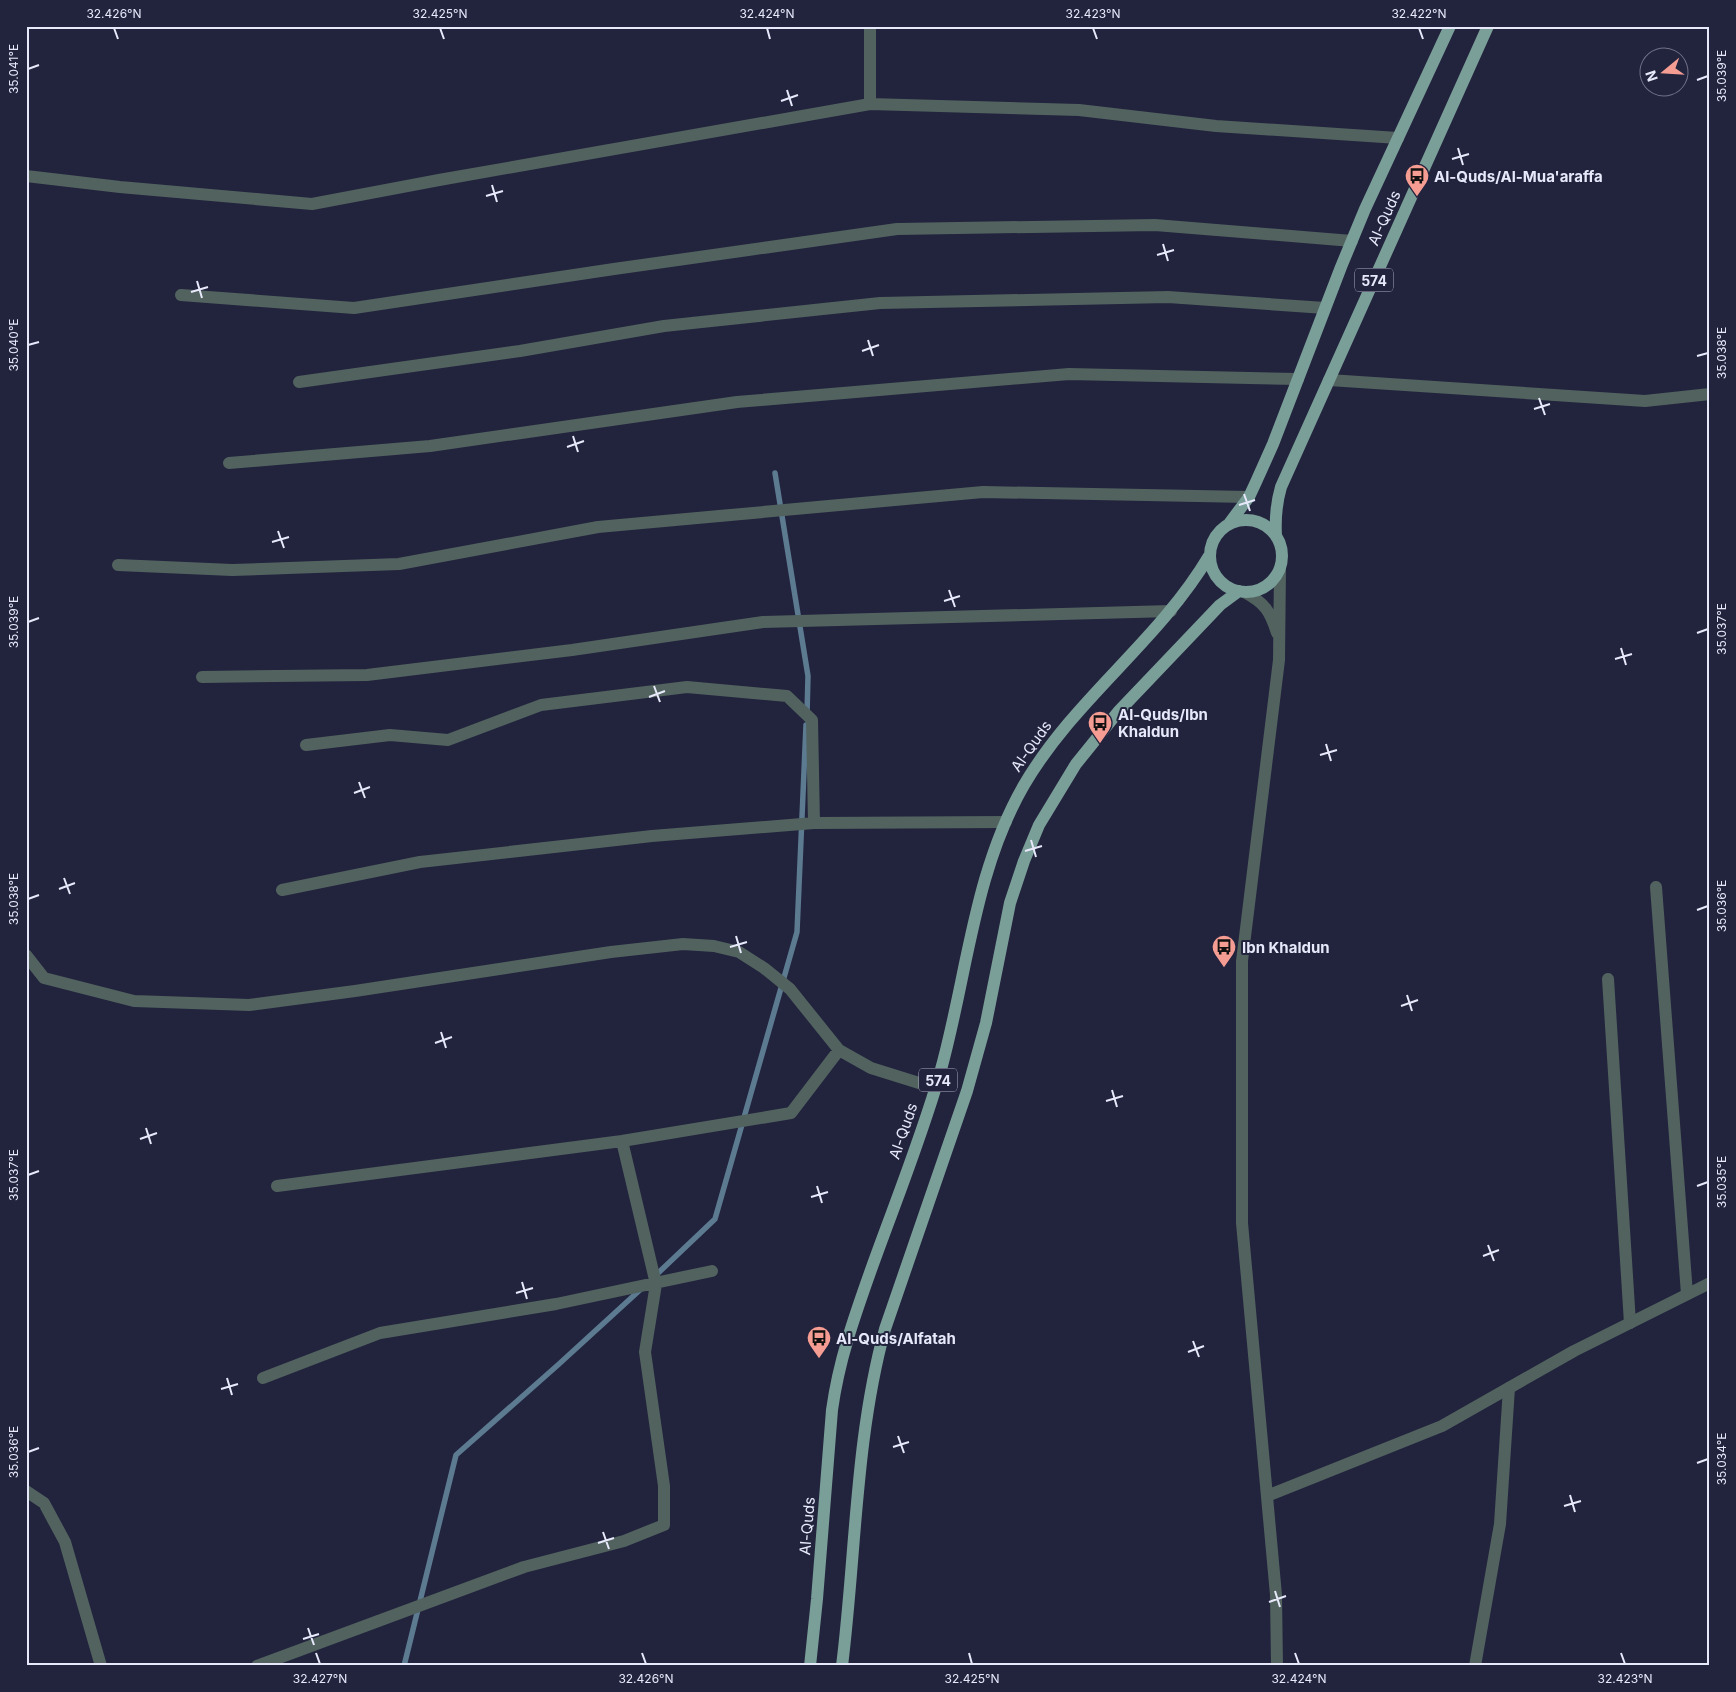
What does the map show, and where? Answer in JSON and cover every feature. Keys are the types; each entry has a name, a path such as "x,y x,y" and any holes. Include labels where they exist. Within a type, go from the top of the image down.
{"main road":[{"name":"Al-Quds","path":"1228,525 1249,497 1273,444 1352,241 1450,26"},
{"name":"Al-Quds","path":"1276,536 1275,510 1281,487 1488,26"},
{"path":"1228,525 1245,520 1257,522 1268,527 1276,536"},
{"name":"574","path":"1209,556 1211,545 1216,536 1222,528 1228,525"},
{"name":"574","path":"842,1666 866,1420 878,1355 884,1329 974,1068 986,1023 1010,903 1024,861 1039,825 1076,764 1118,712 1220,605 1242,592 1256,591 1266,586 1275,578 1280,568 1281,552 1276,536"},
{"name":"Al-Quds","path":"810,1666 832,1410 842,1354 935,1088 985,876 1006,822 1022,788 1059,733 1087,700 1171,611 1209,556"},
{"path":"1209,556 1215,576 1233,590 1242,592"}],"street":[{"path":"870,26 870,104"},
{"path":"26,176 120,187 312,204 870,104 1079,110 1216,126 1398,138"},
{"path":"182,295 354,308 604,270 897,229 1155,225 1352,241"},
{"path":"299,382 520,351 664,326 880,304 1168,297 1325,308"},
{"path":"229,463 430,446 737,402 1059,375 1298,379"},
{"path":"1329,380 1646,401 1710,394"},
{"path":"118,565 232,570 400,564 598,527 983,492 1249,497"},
{"path":"1276,1666 1276,1595 1242,1223 1242,961 1279,660 1280,568"},
{"path":"1242,592 1258,600 1266,609 1272,619 1280,642"},
{"path":"202,677 367,675 572,650 763,622 1171,611"},
{"path":"306,745 390,735 448,740 541,705 687,687 787,696 812,720 814,822"},
{"path":"282,890 420,862 652,836 814,822 1006,822"},
{"path":"1656,887 1687,1294"},
{"path":"26,955 44,978 134,1001 249,1005 355,992 611,952 683,944 714,946 739,952 764,968 790,989 839,1050 871,1068 935,1088"},
{"path":"1608,979 1630,1323"},
{"path":"277,1186 622,1141 791,1113 839,1050"},
{"path":"257,1666 524,1567 624,1541 664,1525 664,1486 645,1352 656,1284 622,1141"},
{"path":"263,1378 380,1333 556,1304 712,1272"},
{"path":"1266,1496 1442,1426 1574,1351 1710,1283"},
{"path":"1475,1666 1500,1524 1509,1388"},
{"path":"26,1491 44,1503 65,1542 100,1666"}],"waterway":[{"path":"775,473 808,676 807,714"},
{"path":"655,1276 715,1219 797,932 806,725"},
{"path":"404,1666 456,1455 641,1289"}],"place":[{"name":"Al-Quds/Al-Mua'araffa","path":"1417,197"},
{"name":"Al-Quds/Ibn Khaldun","path":"1100,744"},
{"name":"Ibn Khaldun","path":"1224,968"},
{"name":"Al-Quds/Alfatah","path":"819,1359"}]}
